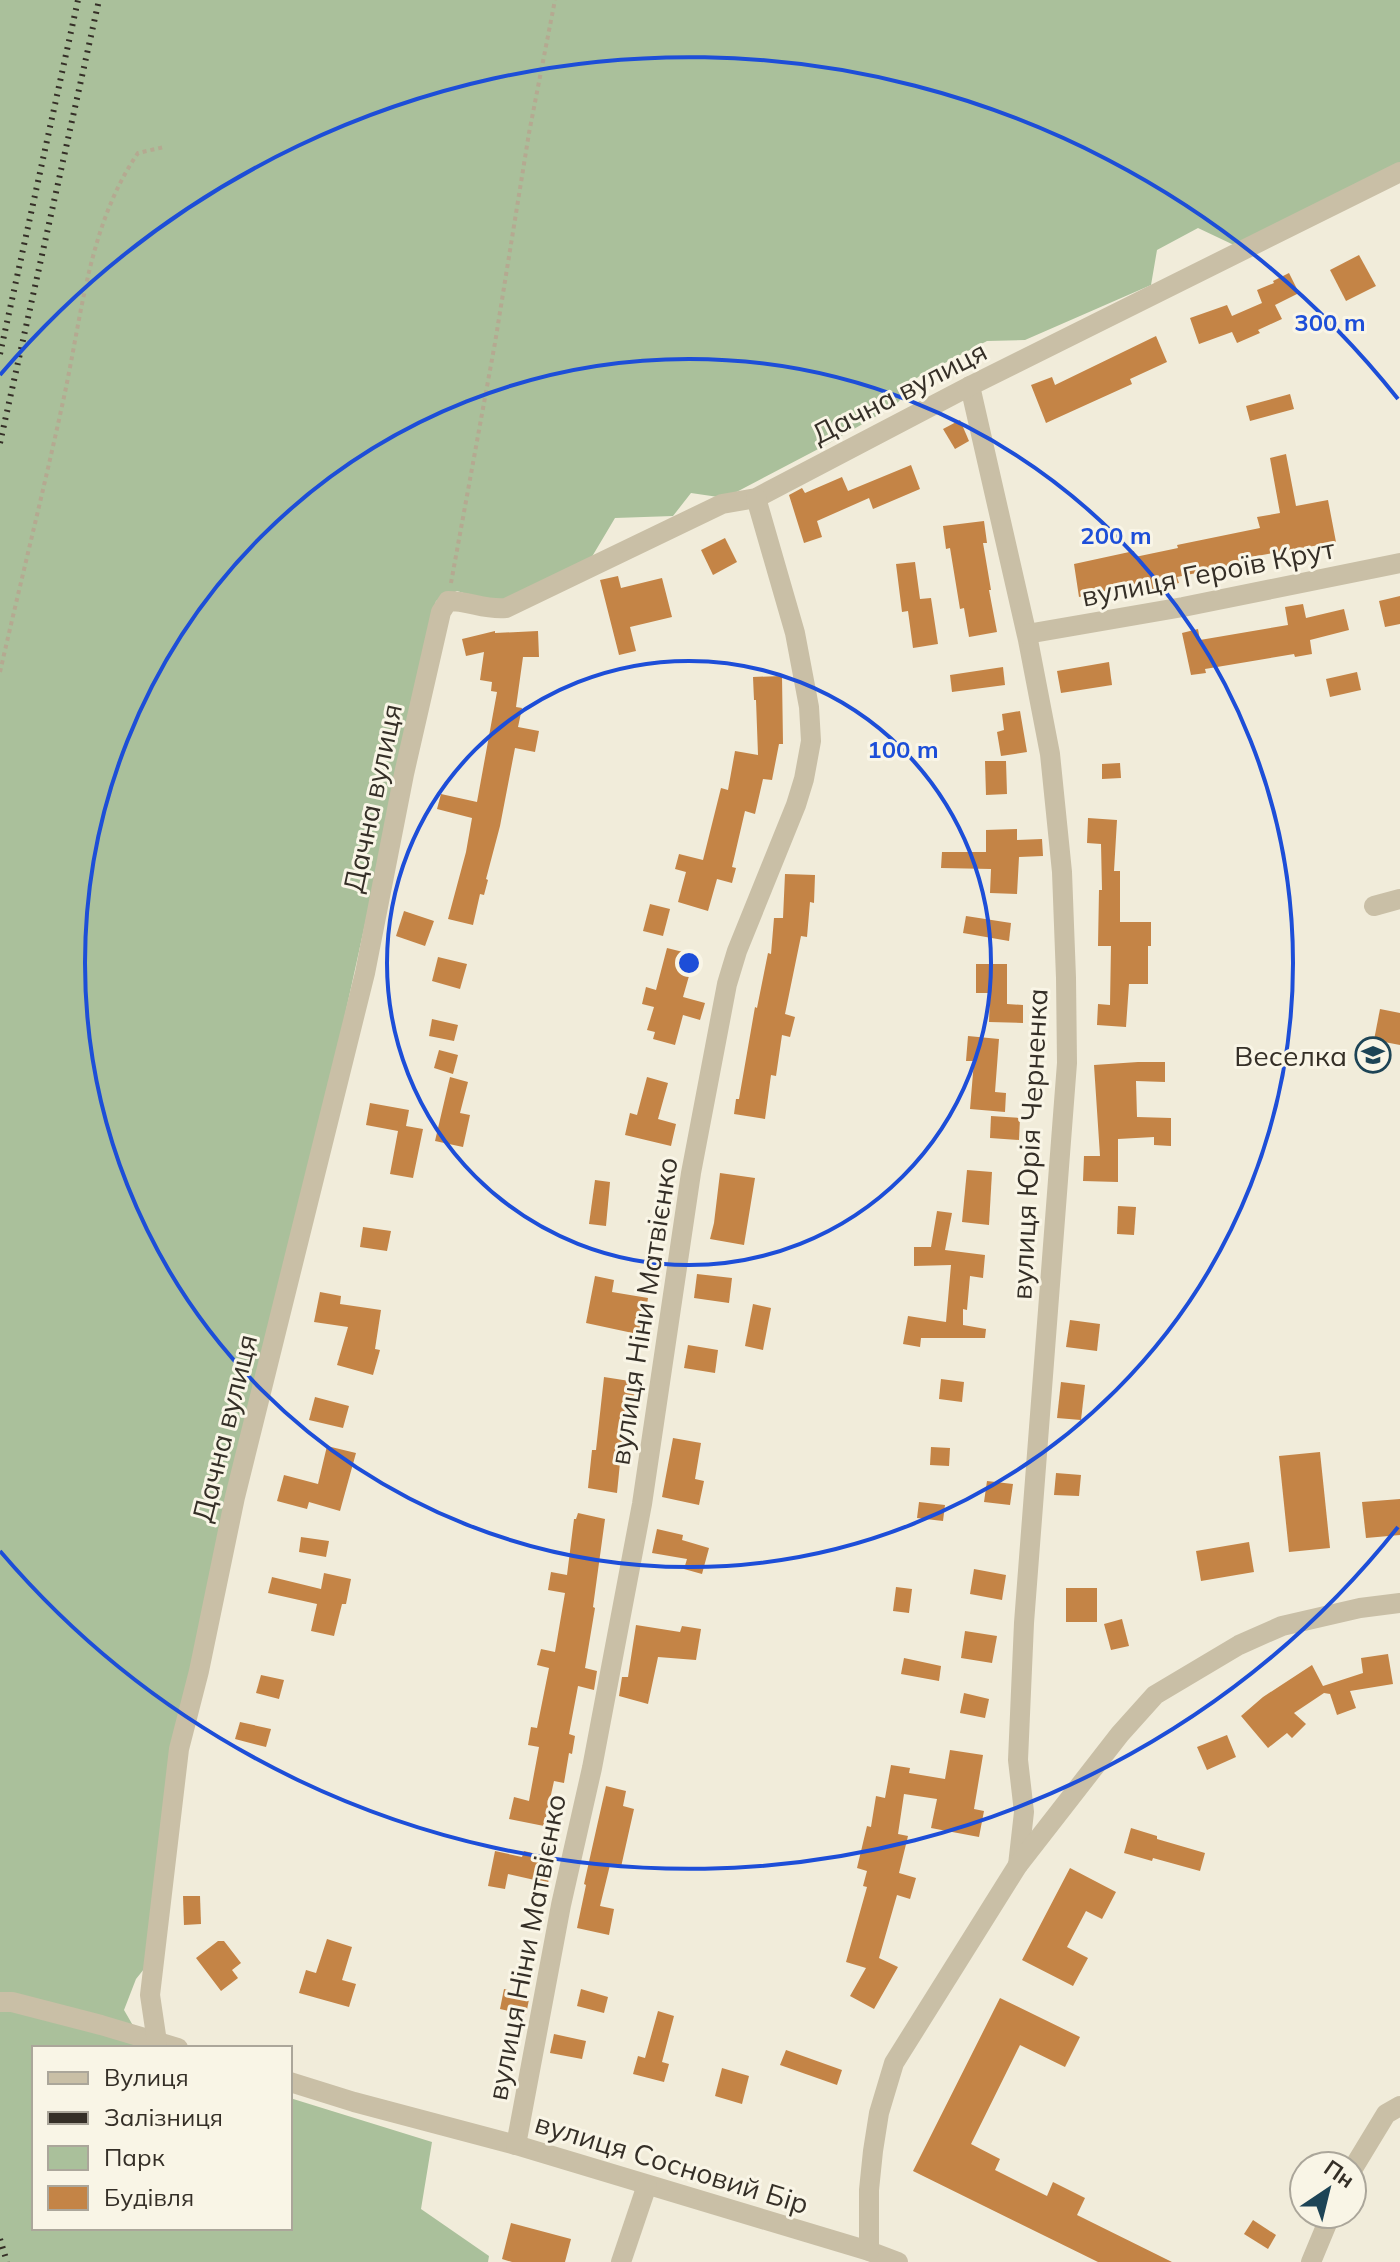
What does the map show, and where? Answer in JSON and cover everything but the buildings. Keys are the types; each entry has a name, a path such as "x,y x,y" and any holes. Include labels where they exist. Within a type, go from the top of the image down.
{"street":[{"name":"Дачна вулиця","path":"157,2042 150,1995 179,1749 199,1671 235,1497 365,973 404,774 441,612 448,601 467,601 490,610 506,608 722,504 756,498 970,386 1400,172"},
{"name":"вулиця Юрія Черненка","path":"970,386 1027,634 1050,754 1062,872 1066,978 1067,1063 1024,1623 1018,1760 1024,1812 1018,1865"},
{"name":"вулиця Ніни Матвієнко","path":"516,2145 642,1504 691,1173 727,984 737,951 796,805 811,741 809,707 795,633 756,498"},
{"name":"вулиця Героїв Крут","path":"1027,634 1183,607 1400,563"},
{"path":"1374,906 1400,899"},
{"path":"869,2251 869,2190 873,2151 879,2113 894,2063 1018,1865 1120,1734 1155,1695 1239,1645 1282,1626 1360,1608 1400,1603"},
{"path":"0,2002 12,2002 171,2046"},
{"name":"вулиця Сосновий Бір","path":"292,2083 516,2145 898,2262"},
{"path":"1364,2150 1386,2114 1400,2106"},
{"path":"621,2262 647,2185"},
{"path":"1311,2262 1324,2230"}],"path":[{"path":"448,601 555,0"},
{"path":"0,672 64,399 95,242 123,174 138,153 164,147"}],"green space":[{"path":"0,0 1400,0 1400,163 1236,246 1198,228 1157,250 1151,285 1025,340 987,341 918,377 896,405 725,498 691,493 673,516 615,518 590,560 496,603 457,591 436,601 314,1156 166,1787 148,1964 136,1979 124,2010 145,2046 32,2046 32,2230 292,2230 292,2099 432,2142 421,2209 489,2256 488,2262 0,2262"}],"railway":[{"path":"0,354 78,0"},
{"path":"0,443 99,0"},
{"path":"0,2239 7,2262"}],"place":[{"name":"Веселка","path":"1373,1055"}]}
